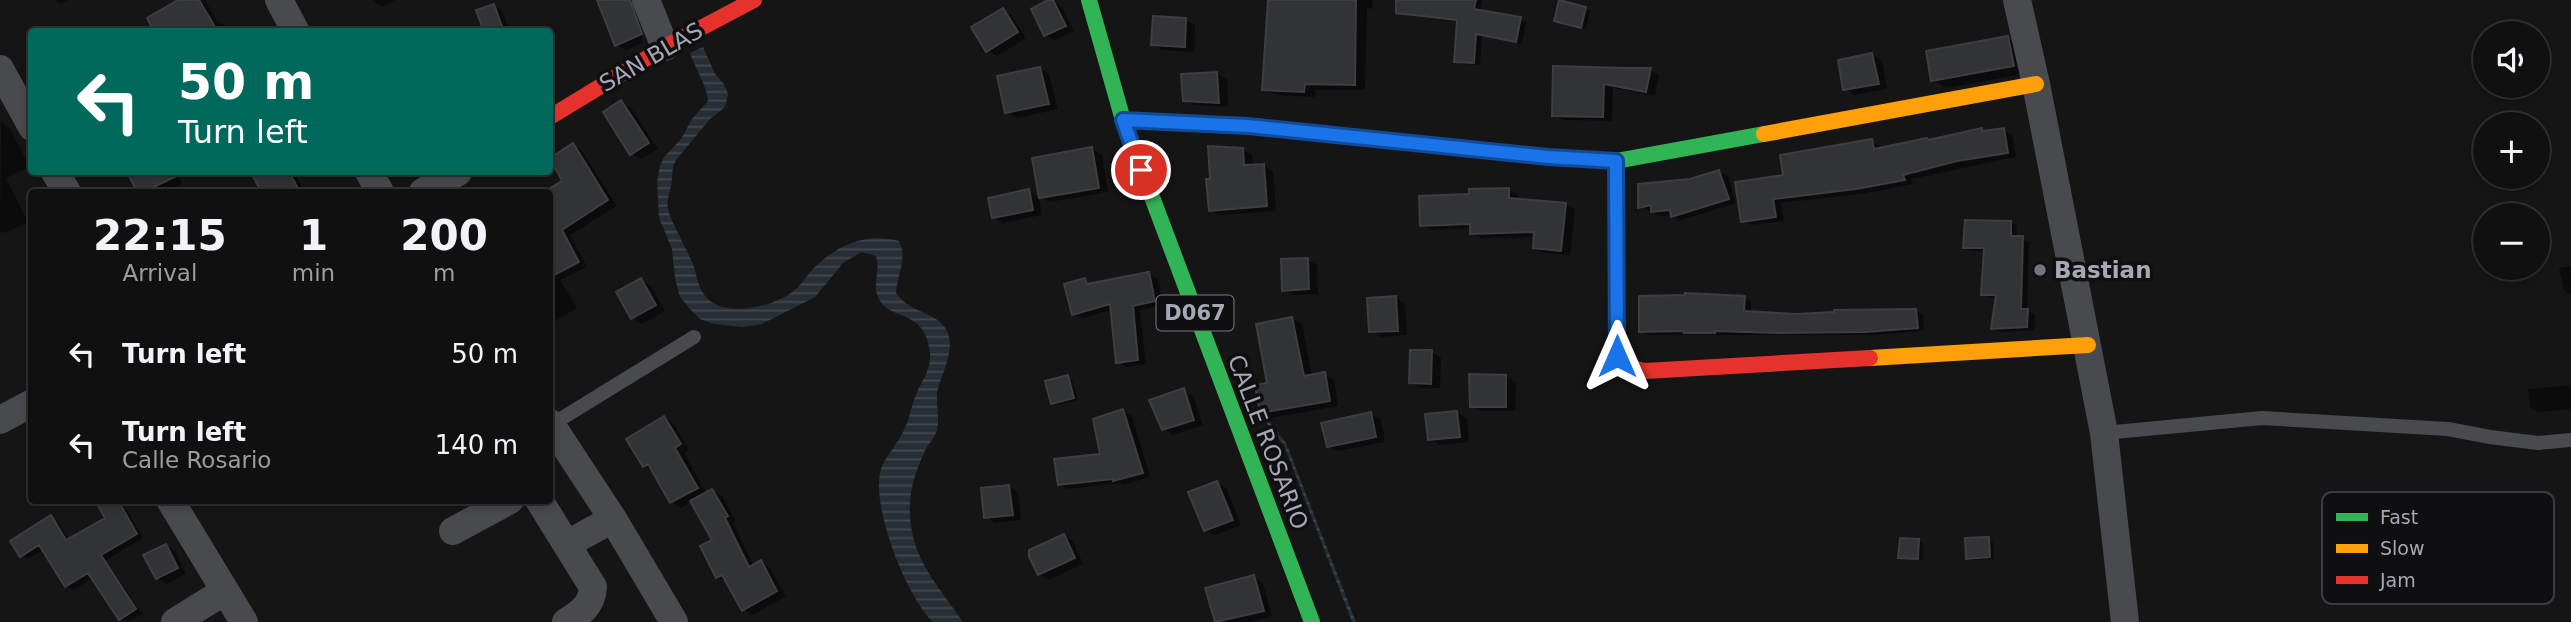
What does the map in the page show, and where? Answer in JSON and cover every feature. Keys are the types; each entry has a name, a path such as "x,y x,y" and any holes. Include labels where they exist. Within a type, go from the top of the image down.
{"street":[{"path":"279,0 294,28"},
{"path":"646,0 665,47"},
{"name":"SAN BLAS","path":"553,115 665,47 754,0"},
{"name":"CALLE ROSARIO","path":"1089,0 1123,120 1312,622"},
{"path":"2017,0 2104,433 2125,622"},
{"path":"0,69 28,120"},
{"path":"1123,120 1248,126 1548,157 1616,161 2036,84"},
{"path":"1616,161 1617,356 1627,367 1645,371 2088,345"},
{"path":"428,189 453,175"},
{"path":"0,420 28,406"},
{"path":"553,429 613,519 674,622"},
{"path":"172,504 244,622"},
{"path":"453,531 503,504"},
{"path":"542,504 593,587 592,597 582,612 566,622"},
{"path":"567,544 613,519"},
{"path":"175,622 225,591"}],"lane":[{"path":"553,422 694,337"},
{"path":"2104,433 2262,418 2448,429 2538,443 2571,440"}],"shaded area":[{"path":"703,47 715,74 724,84 727,99 725,107 710,119 676,160 668,208 707,298 725,308 761,306 794,290 822,261 842,247 863,240 887,239 899,241 902,254 896,293 907,304 940,322 948,334 948,360 937,393 937,430 917,471 910,497 910,515 918,552 963,622 933,622 902,572 886,526 879,485 881,469 905,428 915,397 928,370 930,352 927,338 921,328 914,321 883,305 878,297 876,256 862,252 844,262 815,297 762,324 743,327 714,324 700,319 680,297 672,249 659,218 657,181 664,157 681,139 692,119 708,101 690,53"},
{"path":"1263,414 1286,443 1356,622 1352,622 1284,445 1260,415"}],"building":[{"path":"178,0 199,0 216,28 152,28 147,18"},
{"path":"597,0 630,0 642,34 615,46"},
{"path":"1053,0 1066,26 1044,36 1031,9"},
{"path":"1268,0 1356,0 1355,85 1305,84 1304,92 1262,90"},
{"path":"1396,0 1476,0 1474,9 1521,17 1516,42 1476,34 1474,63 1454,62 1457,20 1396,13"},
{"path":"1559,0 1586,7 1581,28 1554,21"},
{"path":"494,4 503,28 483,28 476,10"},
{"path":"1003,8 1018,32 986,52 971,27"},
{"path":"1153,16 1186,18 1185,47 1151,45"},
{"path":"2008,36 2014,66 1931,81 1926,51"},
{"path":"1872,53 1879,84 1843,90 1838,60"},
{"path":"1553,66 1651,68 1646,92 1604,84 1603,117 1552,116"},
{"path":"1040,67 1049,104 1005,113 997,76"},
{"path":"1217,72 1219,103 1183,101 1181,74"},
{"path":"621,100 649,143 630,155 603,112"},
{"path":"1982,128 1982,131 2004,128 2008,153 1957,161 1903,175 1905,180 1773,199 1776,217 1741,222 1735,182 1783,175 1780,155 1872,139 1874,149"},
{"path":"573,143 608,200 562,230 579,262 553,275 553,189 550,188 562,181 553,164 553,156"},
{"path":"1208,146 1243,148 1244,165 1264,164 1267,206 1209,211 1206,179 1210,179"},
{"path":"1092,147 1099,188 1039,198 1032,158"},
{"path":"1719,170 1729,199 1671,217 1670,210 1651,212 1651,205 1638,208 1638,184 1690,179"},
{"path":"128,175 179,175 149,189 136,189"},
{"path":"252,175 291,175 298,189 260,189"},
{"path":"1509,188 1509,198 1566,203 1561,251 1533,248 1534,232 1470,234 1470,224 1420,226 1419,196 1469,194 1469,189"},
{"path":"1029,189 1033,210 992,218 988,198"},
{"path":"1965,220 2011,221 2011,236 2023,236 2021,309 2028,309 2027,327 1991,329 1996,295 1981,295 1984,248 1963,248"},
{"path":"1308,258 1309,289 1282,291 1281,259"},
{"path":"1149,272 1155,301 1133,306 1138,360 1116,363 1110,304 1072,315 1064,284 1085,278 1087,284"},
{"path":"641,278 656,305 631,319 616,292"},
{"path":"1685,293 1745,296 1744,311 1796,314 1834,310 1916,309 1918,328 1865,332 1639,332 1639,296"},
{"path":"1396,296 1398,331 1369,332 1367,298"},
{"path":"1292,317 1304,376 1325,372 1330,401 1260,413 1255,385 1267,383 1256,324"},
{"path":"1410,350 1432,350 1431,384 1409,383"},
{"path":"1469,374 1506,375 1506,407 1470,407"},
{"path":"1068,375 1074,398 1051,404 1045,381"},
{"path":"1184,388 1194,420 1162,430 1149,400"},
{"path":"1123,409 1143,473 1113,481 1058,485 1054,459 1100,454 1093,419"},
{"path":"1457,411 1460,437 1428,440 1425,414"},
{"path":"1371,412 1376,437 1327,447 1321,423"},
{"path":"664,416 681,444 675,448 698,488 670,503 648,464 643,467 626,439"},
{"path":"1217,481 1233,520 1204,531 1188,492"},
{"path":"1009,485 1013,515 984,518 981,488"},
{"path":"712,489 728,516 725,518 749,567 761,560 777,591 742,611 722,575 716,578 700,546 712,540 690,501"},
{"path":"97,504 120,504 137,534 101,555 136,609 119,620 88,573 65,587 39,545 20,557 10,541 51,515 66,540 105,518"},
{"path":"1064,534 1075,558 1038,575 1029,557 1029,550"},
{"path":"1989,537 1990,557 1966,559 1965,538"},
{"path":"1900,538 1919,539 1918,559 1898,558"},
{"path":"166,544 178,568 156,579 143,555"},
{"path":"1254,575 1264,611 1215,622 1205,588"}],"traffic: fast":[{"path":"1089,0 1123,120 1312,622"},
{"path":"1123,120 1248,126 1548,157 1616,161 1764,134"}],"traffic: slow":[{"path":"1764,134 2036,84"},
{"path":"1870,358 2088,345"}],"traffic: jam":[{"path":"553,115 665,47 754,0"},
{"path":"1616,161 1617,356 1627,367 1645,371 1870,358"}],"place":[{"name":"Bastian","path":"2040,270"}],"route":[{"path":"1141,170 1123,120 1248,126 1548,157 1616,161 1617,356"}]}
